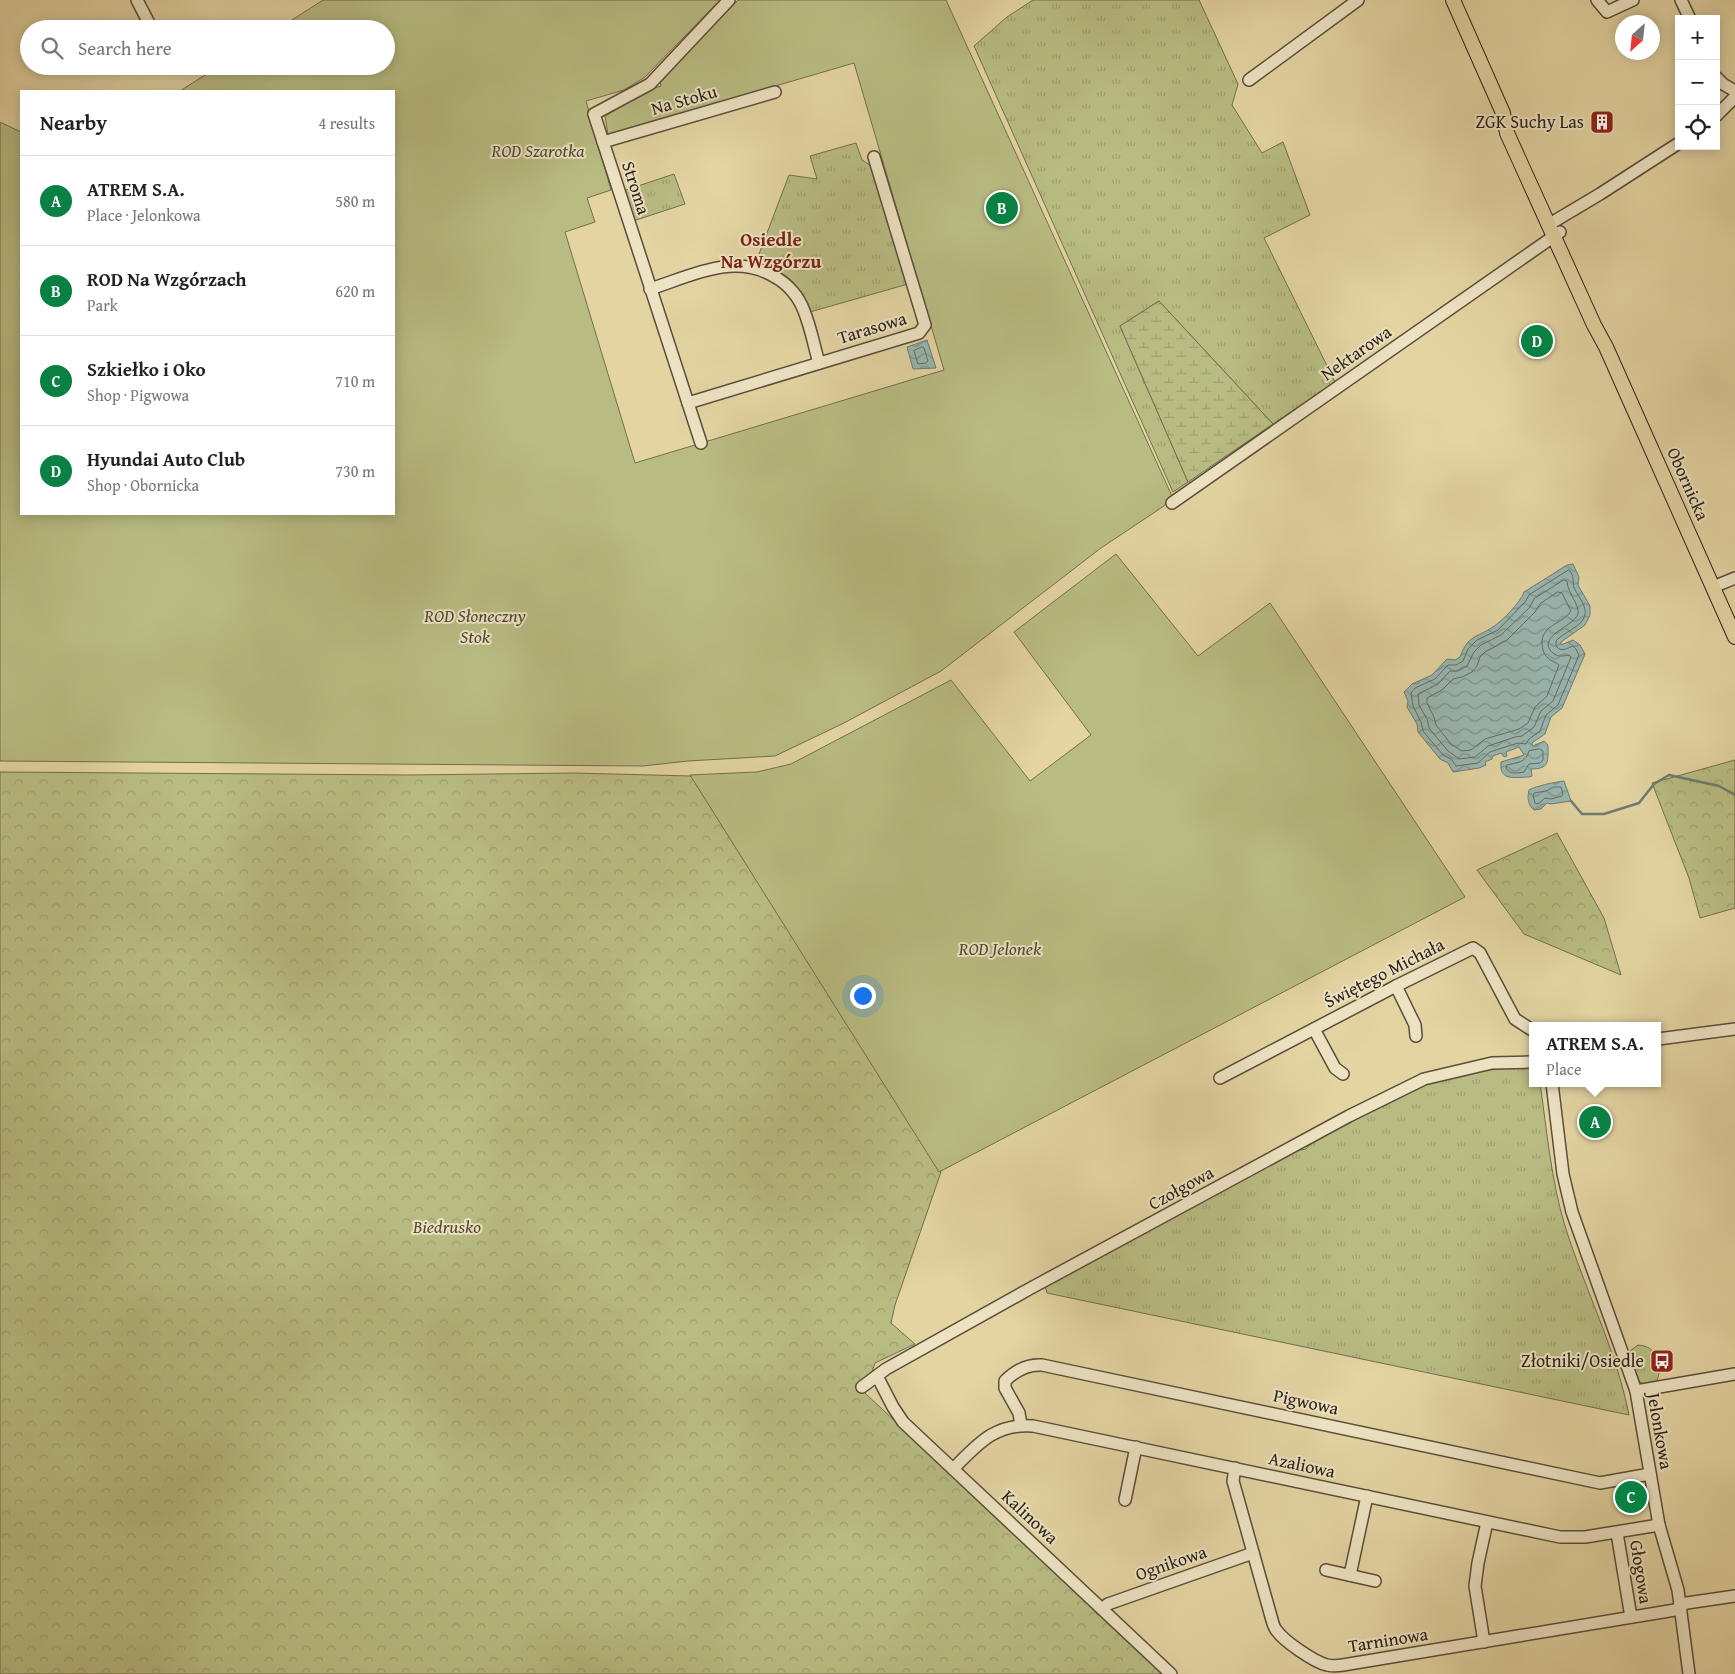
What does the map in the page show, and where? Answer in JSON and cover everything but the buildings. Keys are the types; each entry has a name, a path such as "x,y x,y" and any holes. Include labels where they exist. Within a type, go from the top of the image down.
{"main road":[{"name":"Obornicka","path":"1453,0 1503,113 1507,133 1554,228 1594,325 1606,347 1735,637"}],"street":[{"path":"137,0 147,20"},
{"name":"Stroma","path":"701,443 594,114 650,84 729,0"},
{"path":"1249,80 1358,0"},
{"path":"1597,0 1607,12 1633,0"},
{"path":"1681,0 1688,15"},
{"path":"1720,73 1735,83"},
{"path":"1720,81 1735,91"},
{"name":"Na Stoku","path":"602,142 775,92"},
{"path":"1720,114 1735,97"},
{"path":"1720,116 1735,108"},
{"name":"Nektarowa","path":"1172,503 1600,194 1675,146"},
{"name":"Tarasowa","path":"688,403 919,332 925,325 874,157"},
{"path":"650,289 727,265 748,266 766,271 780,280 798,300 804,312 819,363"},
{"path":"1713,587 1735,578"},
{"name":"Świętego Michała","path":"1220,1078 1473,948 1480,953 1515,1019 1529,1028"},
{"path":"1396,986 1416,1025 1416,1036"},
{"path":"1314,1029 1335,1068 1343,1074"},
{"path":"1661,1040 1735,1029"},
{"name":"Czołgowa","path":"862,1387 877,1376 1031,1288 1349,1116 1424,1079 1492,1063 1529,1062"},
{"name":"Jelonkowa","path":"1552,1087 1563,1174 1572,1212 1636,1391 1658,1525 1677,1584 1690,1674"},
{"name":"Pigwowa","path":"1021,1425 1020,1413 1005,1388 1005,1381 1011,1375 1031,1364 1042,1364 1600,1482 1650,1474"},
{"path":"1636,1391 1735,1374"},
{"name":"Kalinowa","path":"877,1376 903,1422 1171,1674"},
{"name":"Azaliowa","path":"953,1469 980,1442 1010,1426 1021,1425 1047,1428 1560,1537 1586,1537 1658,1525"},
{"path":"1125,1500 1136,1447"},
{"name":"Tarninowa","path":"1235,1468 1233,1481 1276,1631 1318,1662 1325,1664 1333,1666 1342,1665 1484,1642 1630,1617 1735,1596"},
{"path":"1350,1575 1367,1496"},
{"path":"1484,1642 1475,1586 1487,1522"},
{"name":"Głogowa","path":"1617,1533 1630,1617"},
{"name":"Ognikowa","path":"1102,1609 1108,1604 1253,1553"},
{"path":"1326,1570 1376,1581"}],"green space":[{"path":"323,0 720,0 645,77 624,90 586,101 611,190 587,198 595,222 565,232 635,463 944,370 854,63 608,135 605,116 649,90 661,86 660,81 738,0 946,0 1172,496 1164,506 1101,548 941,671 844,723 775,756 688,761 643,766 0,761 0,122 20,132 20,515 395,515 395,90 182,90 205,75 395,75 395,20 292,20"},
{"path":"1033,0 1199,0 1238,84 1232,105 1262,153 1283,142 1310,215 1264,238 1335,382 1273,424 1159,301 1120,326 1188,482 1173,492 974,46 1007,17"},
{"path":"856,143 862,160 873,167 908,284 810,312 801,295 789,282 782,276 756,262 789,175 817,179 810,156"},
{"path":"674,174 685,204 633,221 623,191"},
{"path":"1159,301 1273,424 1188,482 1120,326"},
{"name":"ROD Jelonek","path":"1116,554 1198,656 1270,603 1465,897 939,1172 690,775 757,772 791,764 951,680 1030,781 1091,735 1014,632"},
{"path":"1735,760 1735,908 1700,918 1689,878 1652,783"},
{"name":"Biedrusko","path":"0,772 411,775 573,773 691,776 941,1172 895,1305 891,1323 915,1344 875,1363 865,1393 1163,1674 0,1674"},
{"path":"1557,833 1604,918 1621,975 1524,934 1477,870"},
{"path":"1529,1063 1529,1087 1541,1087 1560,1209 1573,1250 1608,1343 1629,1415 1047,1293 1045,1286 1289,1152 1306,1149 1312,1142 1350,1119 1424,1083 1468,1071"},
{"path":"1638,1345 1650,1349 1658,1358 1659,1370 1656,1383 1644,1384 1635,1375 1631,1364 1630,1351"}],"water":[{"path":"927,340 936,368 913,369 907,347"},
{"path":"1573,564 1579,577 1578,585 1590,606 1590,615 1585,625 1561,642 1561,645 1573,640 1580,645 1585,654 1562,708 1551,717 1545,734 1532,743 1533,746 1544,741 1548,745 1547,763 1542,768 1531,769 1532,776 1529,777 1513,778 1505,776 1501,768 1501,762 1524,755 1519,747 1506,752 1507,756 1504,757 1501,753 1493,756 1492,759 1485,762 1486,765 1479,768 1453,772 1448,763 1440,759 1418,732 1417,724 1407,707 1408,701 1404,692 1412,684 1432,675 1447,659 1455,660 1460,657 1469,641 1501,620 1515,606 1524,592 1567,565"},
{"path":"1564,781 1571,801 1547,803 1541,809 1534,810 1530,806 1529,790 1546,784"}],"waterway":[{"path":"1571,801 1582,814 1604,814 1639,803 1654,784 1669,775 1719,786 1735,795"}],"place":[{"name":"ZGK Suchy Las","path":"1602,122"},
{"name":"ROD Na Wzgórzach","path":"1002,208"},
{"name":"Hyundai Auto Club","path":"1537,341"},
{"name":"ATREM S.A.","path":"1595,1122"},
{"name":"Złotniki/Osiedle","path":"1662,1361"},
{"name":"Szkiełko i Oko","path":"1631,1497"}],"district":[{"name":"Osiedle Na Wzgórzu","path":"771,250"}],"park label":[{"name":"ROD Szarotka","path":"538,151"},
{"name":"ROD Słoneczny Stok","path":"475,626"}]}
